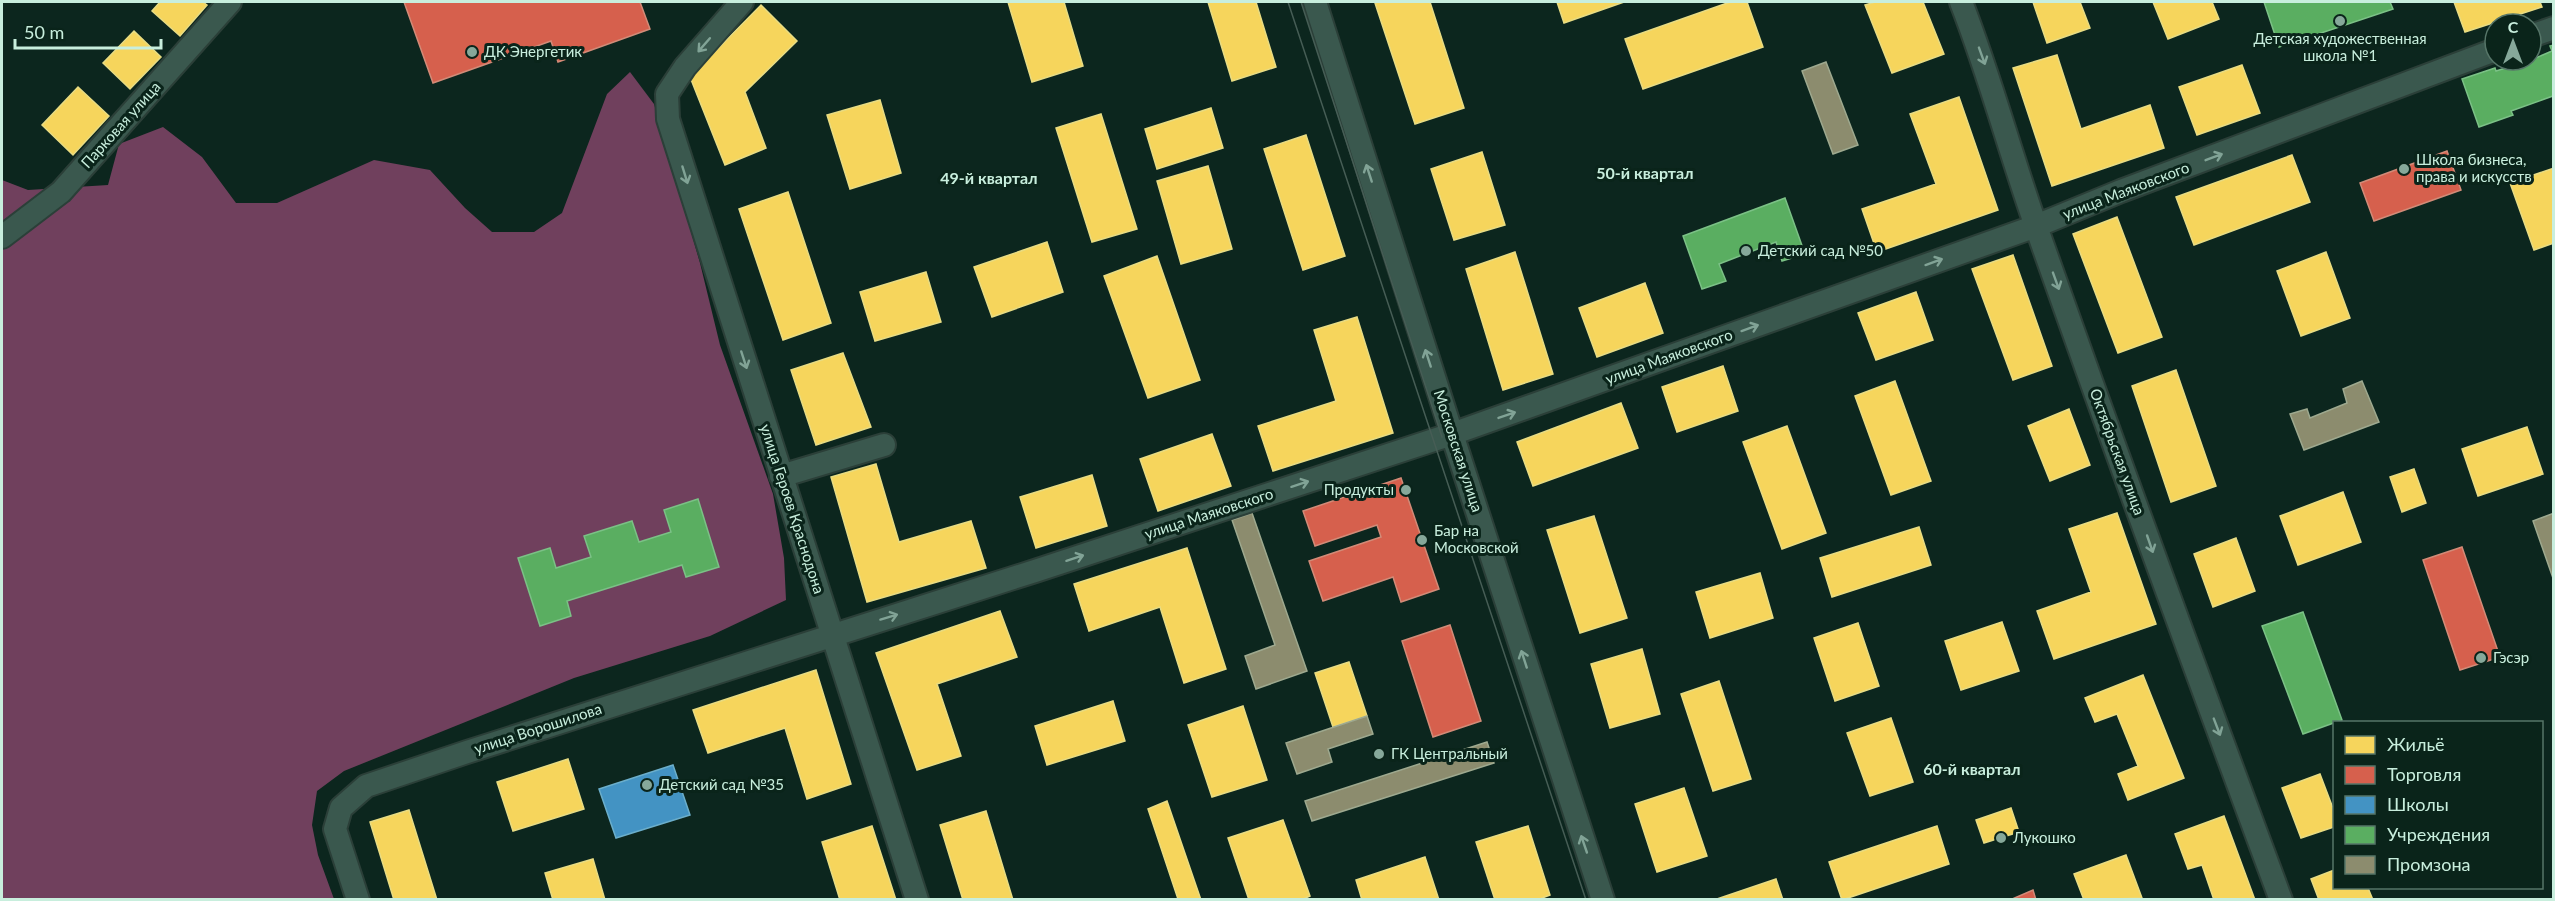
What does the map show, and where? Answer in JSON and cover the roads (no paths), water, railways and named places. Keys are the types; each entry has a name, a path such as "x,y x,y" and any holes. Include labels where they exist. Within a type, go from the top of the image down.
{"street":[{"name":"Парковая улица","path":"2,237 61,192 230,2"},
{"name":"улица Героев Краснодона","path":"742,2 685,66 667,94 668,119 917,900"},
{"name":"Московская улица","path":"1315,2 1603,900"},
{"name":"Октябрьская улица","path":"1961,2 1984,61 2036,226 2181,631 2281,900"},
{"name":"улица Маяковского","path":"833,634 1035,571 1452,434 2036,226 2121,191 2483,55"},
{"path":"782,476 884,445"},
{"name":"улица Ворошилова","path":"358,900 335,829 341,808 366,786 833,634"}],"tram line":[{"path":"1288,2 1586,900"},
{"path":"1301,2 1442,437"}],"place":[{"name":"Детская художественная школа №1","path":"2340,21"},
{"name":"ДК Энергетик","path":"472,52"},
{"name":"Школа бизнеса, права и искусств","path":"2404,169"},
{"name":"Детский сад №50","path":"1746,251"},
{"name":"Продукты","path":"1406,490"},
{"name":"Бар на Московской","path":"1422,540"},
{"name":"Гэсэр","path":"2481,658"},
{"name":"ГК Центральный","path":"1379,754"},
{"name":"Детский сад №35","path":"647,785"},
{"name":"Лукошко","path":"2001,838"}],"district":[{"name":"50-й квартал","path":"1645,173"},
{"name":"49-й квартал","path":"989,178"},
{"name":"60-й квартал","path":"1972,769"}]}
